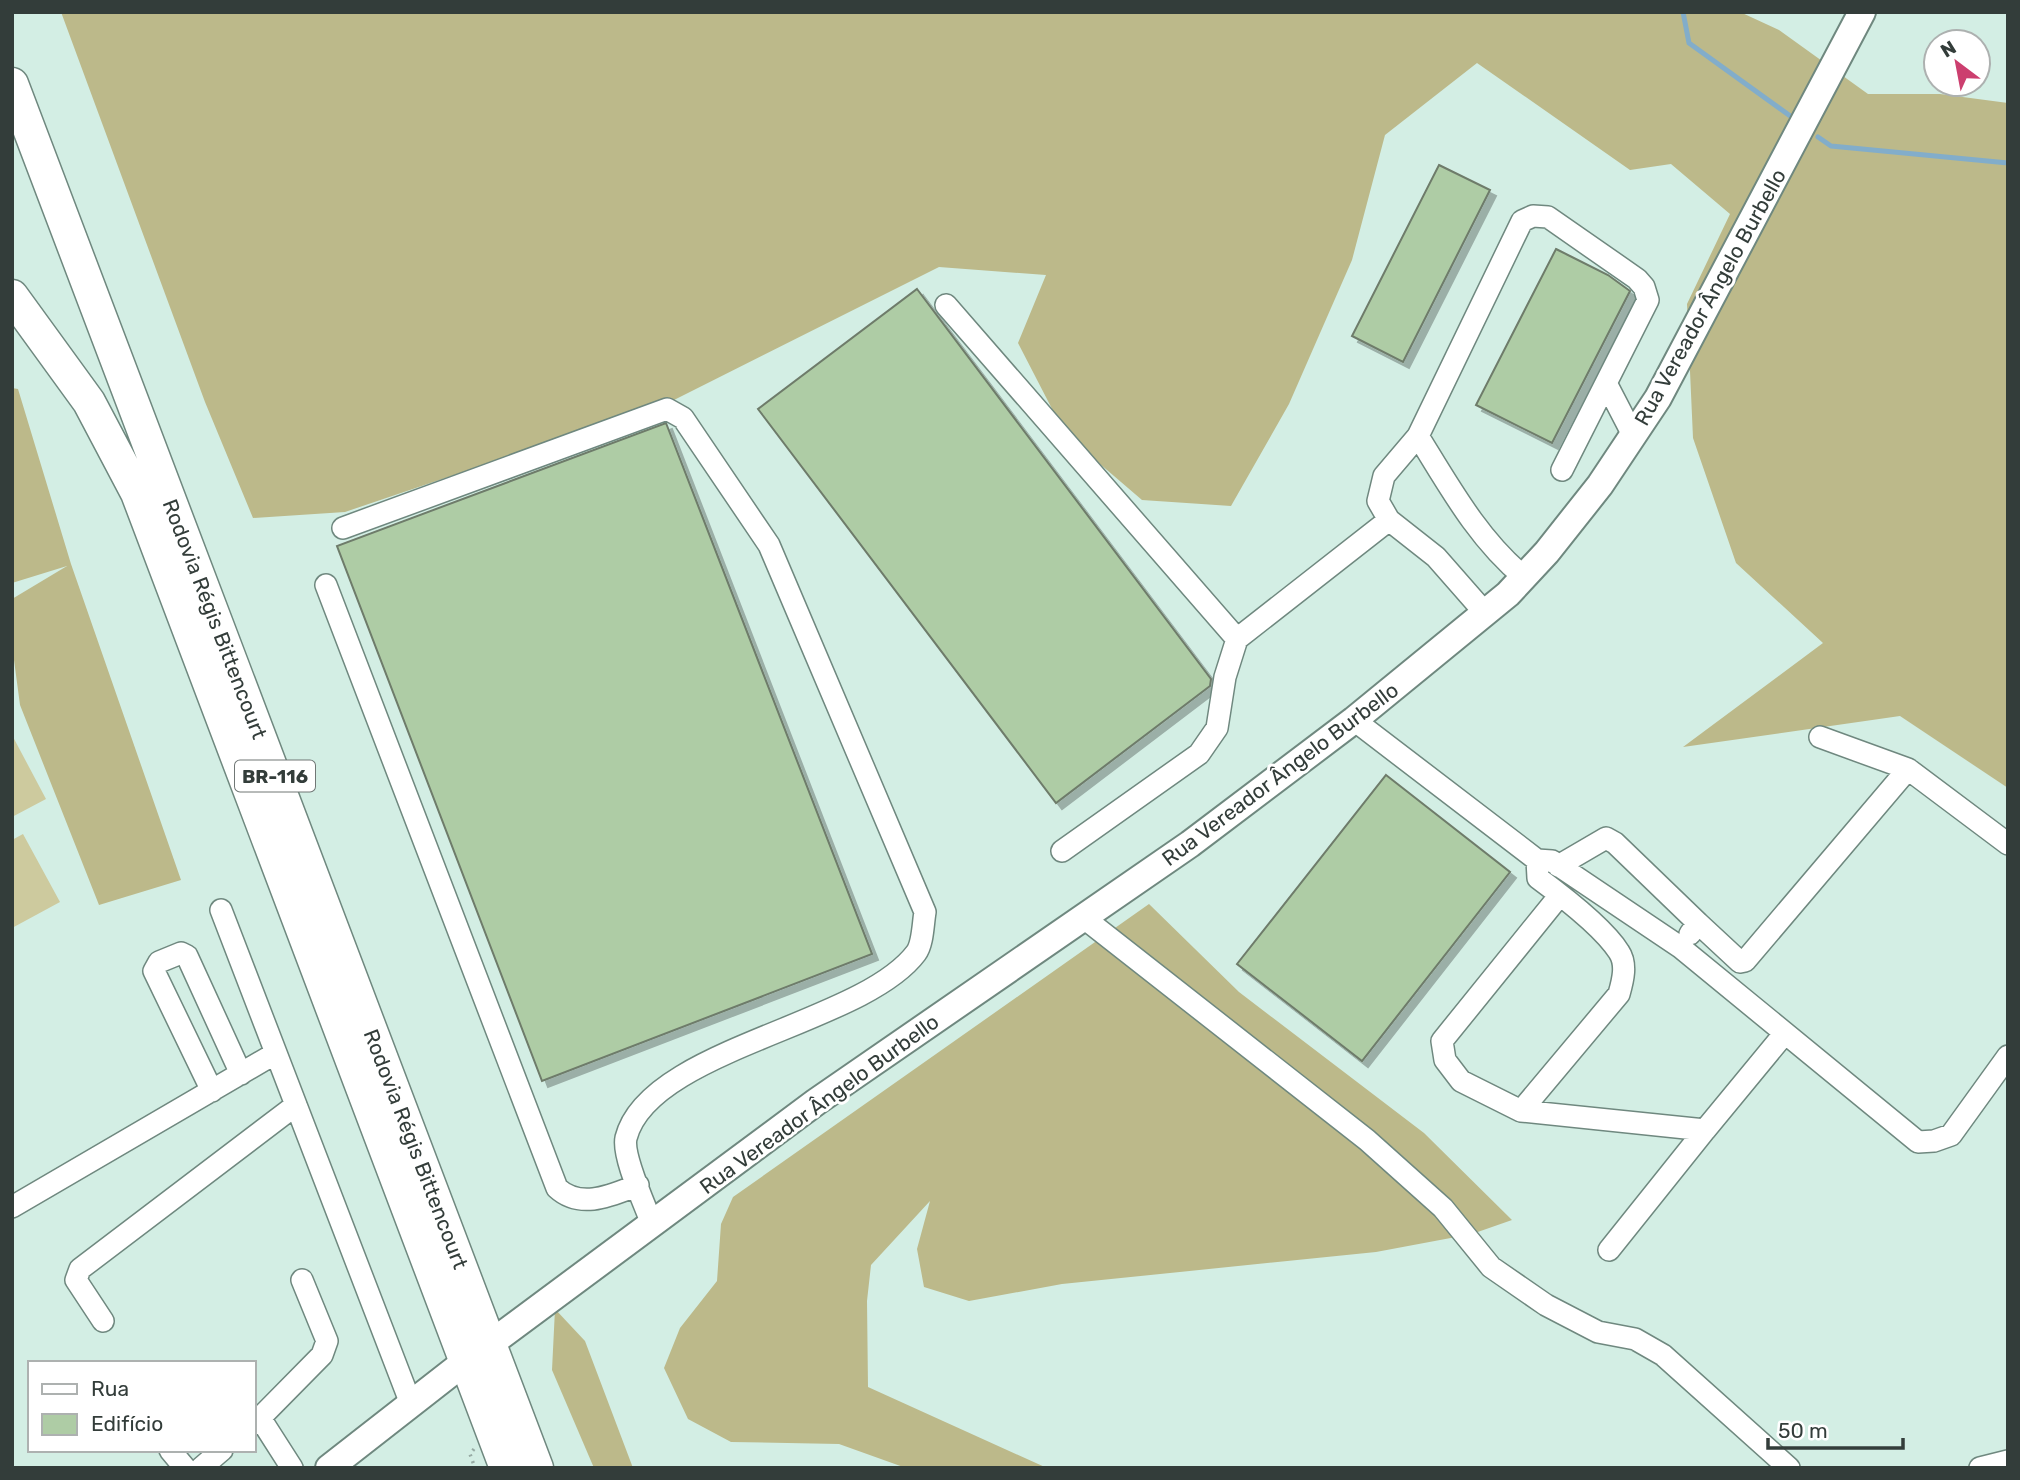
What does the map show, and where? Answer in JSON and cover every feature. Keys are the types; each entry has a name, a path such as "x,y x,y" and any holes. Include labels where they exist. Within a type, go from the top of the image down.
{"highway":[{"name":"Rodovia Régis Bittencourt","path":"12,83 478,1352 506,1468"},
{"name":"Rodovia Régis Bittencourt","path":"12,296 89,402 137,493 478,1352 537,1468"}],"main road":[{"name":"Rua Vereador Ângelo Burbello","path":"329,1468 478,1352 816,1102 1200,836 1354,720 1486,614 1524,577 1583,507 1634,437 1680,360 1862,12"}],"street":[{"path":"1486,614 1436,557 1389,520 1378,501 1384,477 1418,436 1522,221 1533,216 1548,217 1644,287 1648,300 1562,470"},
{"path":"946,305 1237,639"},
{"path":"1606,383 1634,437"},
{"path":"343,528 667,409 683,418 769,545 925,912 918,952 879,985 683,1074 643,1105 625,1139 652,1224"},
{"path":"1418,436 1468,516 1506,562 1524,577"},
{"path":"1062,851 1199,754 1217,728 1225,677 1237,639 1389,520"},
{"path":"326,585 557,1188 567,1197 596,1200 638,1185"},
{"path":"1354,720 1538,860 1552,861 1680,947 1918,1142 1934,1141 1951,1135 2008,1056"},
{"path":"1819,737 1908,769 2008,844"},
{"path":"1558,866 1606,838 1615,843 1740,962 1745,961 1908,769"},
{"path":"1521,1111 1619,993 1625,977 1619,952 1560,895 1538,878 1538,860"},
{"path":"1560,895 1442,1041 1445,1060 1461,1081 1521,1111 1705,1130"},
{"path":"221,910 411,1404"},
{"path":"1084,918 1367,1140 1443,1208 1492,1267 1546,1306 1598,1332 1634,1339 1663,1355 1789,1468"},
{"path":"1680,947 1698,923"},
{"path":"212,1091 154,971 159,962 181,953 187,956 241,1074"},
{"path":"1609,1250 1785,1034"},
{"path":"12,1207 276,1053"},
{"path":"103,1321 79,1288 76,1280 80,1269 296,1105"},
{"path":"292,1468 257,1421 322,1355 327,1341 302,1280"},
{"path":"172,1452 185,1468"},
{"path":"201,1468 220,1452"},
{"path":"1980,1468 2008,1461"}],"shaded area":[{"path":"61,12 1740,12 1779,30 1868,94 1922,94 1922,98 1970,98 2008,103 2008,788 1900,716 1683,747 1823,643 1736,563 1693,438 1687,304 1730,214 1671,164 1630,170 1477,63 1385,135 1352,260 1289,404 1231,506 1142,500 1065,434 1018,343 1046,275 939,267 672,401 345,512 253,518 205,402"},
{"path":"12,388 18,389 71,564 181,880 99,905 20,705 12,645 12,599 67,566 12,583"},
{"path":"12,735 46,799 12,817"},
{"path":"23,834 60,902 12,928 12,840"},
{"path":"1149,904 1239,992 1424,1133 1512,1220 1472,1234 1376,1252 1062,1284 969,1301 924,1287 917,1249 930,1201 871,1265 867,1301 868,1387 1047,1468 906,1468 839,1444 731,1442 688,1419 664,1368 680,1328 717,1281 721,1224 733,1197"},
{"path":"555,1309 585,1341 633,1468 594,1468 552,1370"}],"building":[{"path":"1439,165 1490,190 1403,362 1352,336"},
{"path":"1556,249 1608,275 1630,291 1552,443 1476,405"},
{"path":"917,289 1211,679 1210,686 1056,803 758,409"},
{"path":"666,423 872,954 542,1081 337,546"},
{"path":"1386,775 1510,872 1362,1061 1237,964"}],"waterway":[{"path":"1683,12 1689,43 1793,118"},
{"path":"1818,137 1831,146 2008,163"}]}
